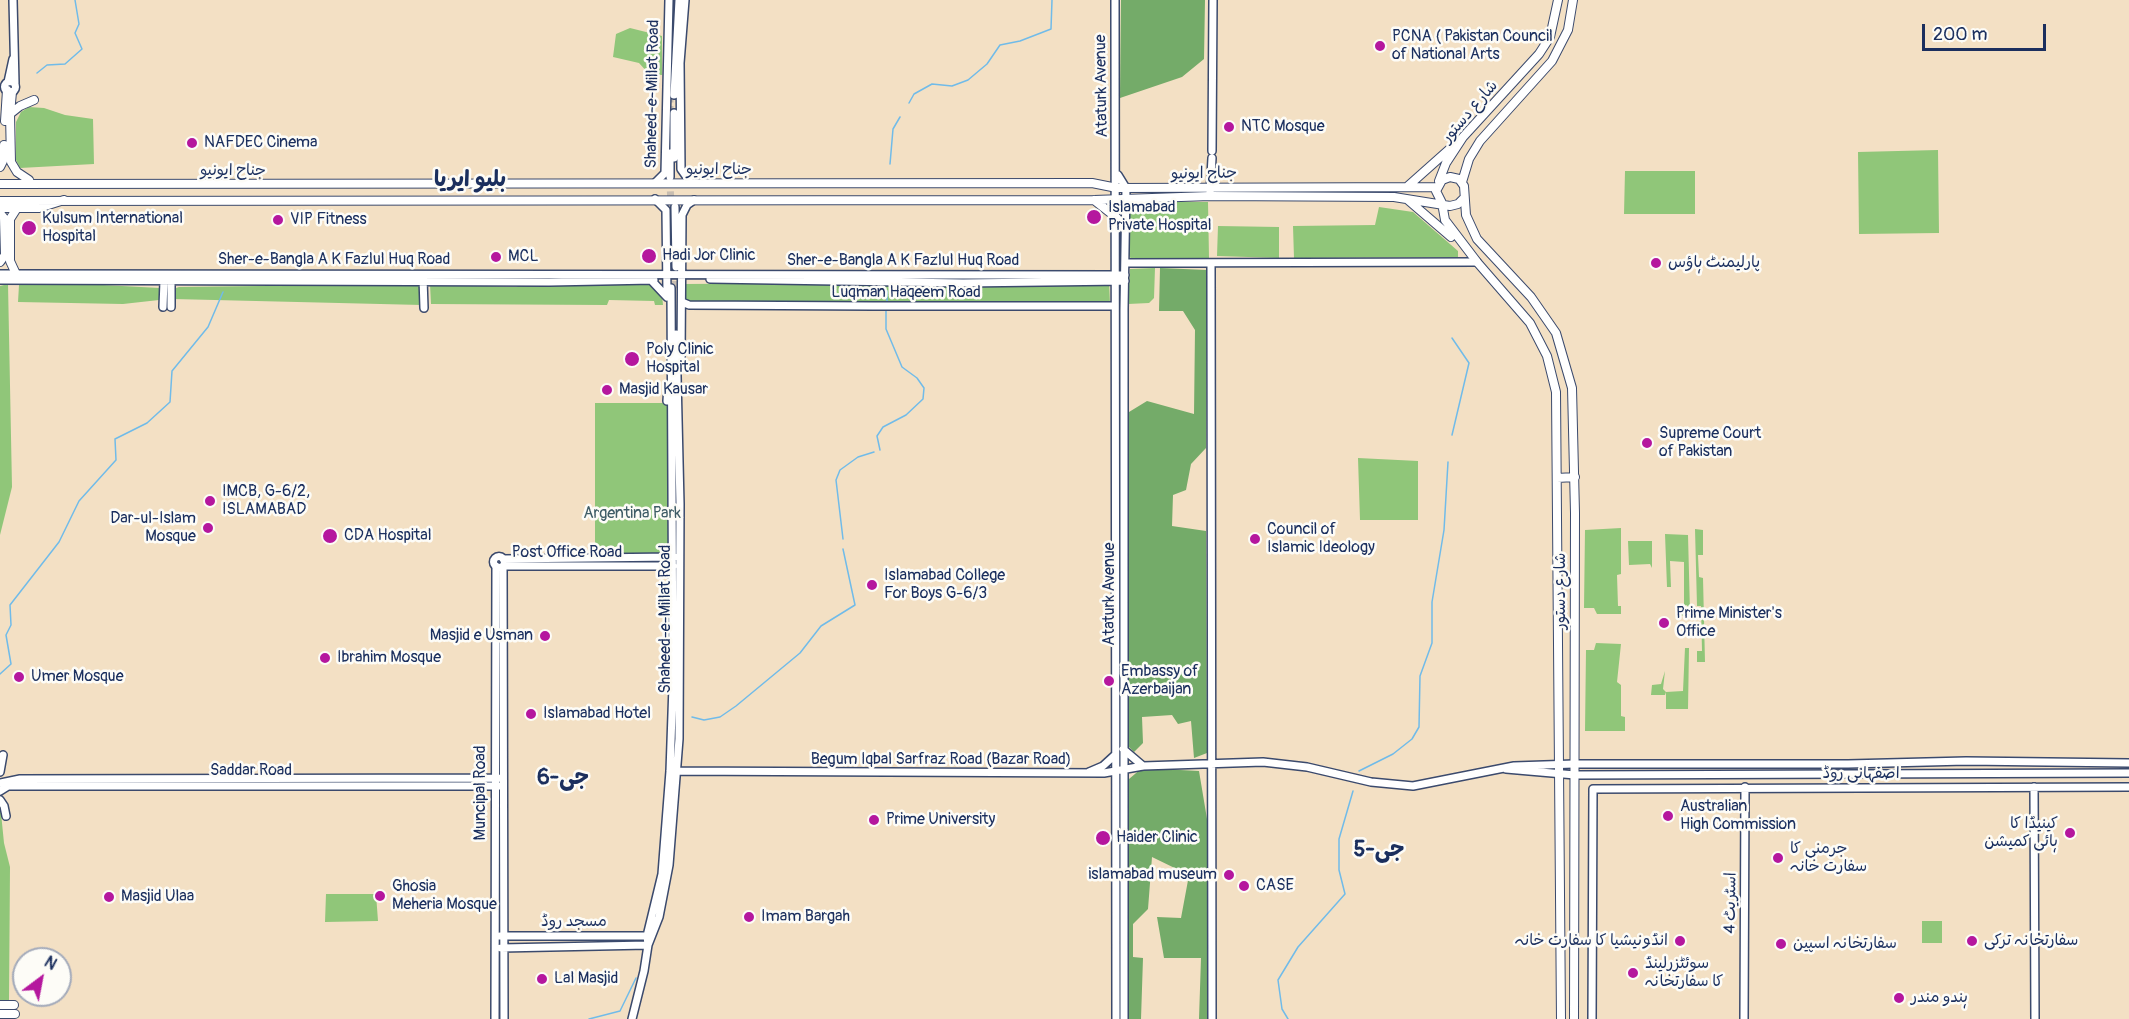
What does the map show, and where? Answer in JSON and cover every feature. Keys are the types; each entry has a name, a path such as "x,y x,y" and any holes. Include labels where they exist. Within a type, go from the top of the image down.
{"main road":[{"name":"شارع دستور","path":"1438,185 1446,163 1463,137 1539,54 1550,37 1558,0"},
{"name":"شارع دستور","path":"1462,182 1469,159 1480,141 1552,61 1568,30 1573,0"},
{"path":"0,167 4,155 6,87"},
{"path":"5,108 34,100"},
{"path":"5,108 11,162 17,171 29,180"},
{"path":"1406,186 1429,169 1463,137"},
{"path":"1450,177 1462,182 1465,190 1464,198 1454,205 1442,203 1437,196 1438,185 1450,177"},
{"path":"0,182 29,180 52,184"},
{"name":"جناح ایونیو","path":"0,182 52,184 1092,183 1122,192"},
{"name":"جناح ایونیو","path":"0,201 65,199 1094,200 1122,192 1210,192 1438,185"},
{"name":"جناح ایونیو","path":"1210,192 1406,198 1442,203"},
{"path":"1406,198 1465,247"},
{"name":"شارع دستور","path":"1464,198 1469,223 1478,239 1531,297 1556,333 1572,388 1575,477 1574,1019"},
{"path":"0,208 50,206 65,199"},
{"path":"1094,200 1117,218"},
{"name":"شارع دستور","path":"1442,203 1445,220 1477,262 1530,323 1541,341 1553,372 1556,392 1561,1019"},
{"path":"12,276 10,219 16,208"},
{"path":"0,213 4,218 5,255 0,262"},
{"path":"1557,478 1575,477"},
{"path":"1558,639 1574,638"},
{"path":"0,1005 14,1010 0,1014"}],"street":[{"path":"6,87 15,64 13,59 13,0"},
{"name":"Shaheed-e-Millat Road","path":"655,183 665,173 669,0"},
{"name":"Shaheed-e-Millat Road","path":"672,95 676,0"},
{"name":"Shaheed-e-Millat Road","path":"685,0 680,63 681,169 683,176 691,183"},
{"name":"Ataturk Avenue","path":"1115,0 1117,172 1122,192 1125,263 1124,1019"},
{"path":"1210,192 1213,0"},
{"name":"Shaheed-e-Millat Road","path":"672,113 672,177"},
{"name":"Ataturk Avenue","path":"1116,1019 1114,306 1117,218 1122,192"},
{"path":"654,199 666,210 670,272"},
{"path":"681,401 684,305 681,277 682,215 687,205 696,199"},
{"path":"667,400 667,297 673,207"},
{"path":"1125,263 1477,262"},
{"path":"1211,264 1212,1019"},
{"path":"0,268 12,276 0,282"},
{"name":"Sher-e-Bangla A K Fazlul Huq Road","path":"12,276 651,280 670,272"},
{"name":"Sher-e-Bangla A K Fazlul Huq Road","path":"0,274 167,281 670,272 681,277 963,283 1125,278"},
{"path":"425,277 426,308"},
{"path":"651,280 667,297"},
{"path":"167,281 167,307"},
{"name":"Shaheed-e-Millat Road","path":"632,1019 650,936 669,865 676,685 673,288"},
{"name":"Luqman Haqeem Road","path":"684,305 1124,306"},
{"path":"1115,529 1124,529"},
{"name":"Post Office Road","path":"500,564 674,557"},
{"name":"Post Office Road","path":"632,558 632,566"},
{"path":"500,564 503,576 504,1019"},
{"name":"Post Office Road","path":"500,564 512,566 674,566"},
{"name":"Muncipal Road","path":"495,1019 494,782 500,564"},
{"path":"503,576 512,566"},
{"path":"1124,749 1143,766"},
{"path":"1087,773 1102,766 1115,754"},
{"path":"0,772 3,755"},
{"path":"1504,769 1514,766 1560,764 1848,764 1966,761 2129,763"},
{"path":"2093,763 2093,773"},
{"name":"Begum Iqbal Sarfraz Road (Bazar Road)","path":"674,772 1087,773 1143,766 1287,764 1406,786 1504,769"},
{"path":"1848,764 1849,773"},
{"path":"1504,769 1575,774 2129,773"},
{"name":"Saddar Road","path":"0,783 7,780 30,779 503,782"},
{"name":"Saddar Road","path":"0,791 15,786 494,782"},
{"name":"اسٹریٹ 4","path":"1744,1019 1745,787"},
{"path":"2034,787 2035,1019"},
{"name":"اصفہانی روڈ","path":"1592,1019 1593,789 2129,787"},
{"path":"0,800 6,816"},
{"name":"مسجد روڈ","path":"495,935 650,936"},
{"name":"مسجد روڈ","path":"494,948 648,945"},
{"path":"495,1004 504,1004"}],"green space":[{"path":"1121,0 1205,0 1204,59 1182,77 1120,98"},
{"path":"630,28 662,36 662,75 649,74 639,63 613,57 616,34"},
{"path":"29,107 93,119 94,164 20,168 16,160 16,122 21,112"},
{"path":"1938,150 1939,233 1859,234 1858,152"},
{"path":"1625,171 1695,171 1695,214 1624,214"},
{"path":"1138,202 1208,202 1209,258 1131,259 1128,253 1128,209 1132,204"},
{"path":"1379,207 1413,212 1458,251 1458,257 1294,258 1293,226 1375,225"},
{"path":"1218,226 1279,227 1279,258 1217,256"},
{"path":"1155,268 1154,298 1149,303 1128,304 1130,269"},
{"path":"1160,268 1207,270 1206,448 1191,464 1186,490 1173,495 1172,526 1206,531 1207,753 1194,758 1191,721 1178,724 1172,715 1142,717 1143,743 1134,752 1129,747 1129,412 1147,401 1194,414 1195,330 1183,311 1159,311"},
{"path":"1109,281 1110,304 686,302 685,284"},
{"path":"648,283 662,295 663,305 655,305 654,301 609,300 607,305 431,304 430,284 516,287 522,284"},
{"path":"8,284 12,487 0,535 0,286"},
{"path":"420,284 422,305 173,299 173,289 179,287"},
{"path":"19,285 160,288 159,300 123,304 18,302"},
{"name":"Argentina Park","path":"595,403 668,403 669,554 595,554"},
{"path":"1358,458 1418,461 1418,520 1360,520"},
{"path":"1621,528 1621,574 1617,575 1618,606 1621,606 1621,614 1597,614 1594,608 1584,608 1585,530"},
{"path":"1695,529 1703,530 1703,555 1698,555 1699,577 1703,578 1705,662 1697,662 1697,651 1702,651 1701,606 1697,606"},
{"path":"1665,534 1688,535 1690,612 1685,616 1679,615 1679,610 1688,610 1687,605 1684,606 1684,562 1670,561 1671,587 1667,587"},
{"path":"1628,541 1652,541 1652,568 1650,564 1629,565"},
{"path":"1596,643 1621,644 1617,682 1621,685 1621,716 1625,717 1625,731 1585,731 1586,650 1594,650"},
{"path":"1685,648 1689,648 1688,709 1666,709 1666,692 1683,691"},
{"path":"1665,671 1663,689 1666,692 1665,695 1651,695 1652,685 1661,684"},
{"path":"1142,768 1199,771 1207,819 1207,1019 1199,1019 1201,958 1164,958 1157,917 1181,918 1189,875 1152,857 1148,909 1133,924 1133,957 1143,958 1141,1019 1129,1019 1129,779"},
{"path":"0,803 4,843 10,867 9,1000 0,1000"},
{"path":"326,894 376,894 378,921 325,922"},
{"path":"1922,921 1942,921 1942,943 1922,943"}],"waterway":[{"path":"37,73 47,65 65,64 82,49 75,33 79,24 75,0"},
{"path":"909,103 914,94 932,84 952,86 968,80 987,64 1000,45 1020,41 1051,29 1052,0"},
{"path":"890,164 893,129 900,117"},
{"path":"887,291 887,302"},
{"path":"0,674 11,664 6,635 11,625 10,605 59,542 79,501 116,460 115,439 147,423 170,402 172,371 208,327 223,292"},
{"path":"880,450 877,436 883,427 906,415 923,399 924,388 917,378 902,367 886,329 886,310"},
{"path":"1452,338 1469,363 1452,435"},
{"path":"843,539 836,480 840,470 858,457 874,452"},
{"path":"1359,771 1393,754 1412,739 1419,727 1420,676 1432,643 1432,602 1444,530 1448,462"},
{"path":"692,717 704,720 720,717 800,653 821,626 855,605 843,549"},
{"path":"1288,1019 1282,1009 1278,980 1298,947 1345,894 1339,870 1339,839 1353,791"},
{"path":"589,1019 620,1011 636,978"}],"tunnel":[{"path":"670,95 670,113"},
{"path":"670,181 671,208"},
{"path":"675,288 676,270"}],"place":[{"name":"PCNA ( Pakistan Council of National Arts","path":"1380,46"},
{"name":"NTC Mosque","path":"1229,127"},
{"name":"NAFDEC Cinema","path":"192,143"},
{"name":"Islamabad Private Hospital","path":"1094,217"},
{"name":"VIP Fitness","path":"278,220"},
{"name":"Kulsum International Hospital","path":"29,228"},
{"name":"Hadi Jor Clinic","path":"649,256"},
{"name":"MCL","path":"496,257"},
{"name":"پارلیمنٹ ہاؤس","path":"1656,263"},
{"name":"Poly Clinic Hospital","path":"632,359"},
{"name":"Masjid Kausar","path":"607,390"},
{"name":"Supreme Court of Pakistan","path":"1647,443"},
{"name":"IMCB, G-6/2, ISLAMABAD","path":"210,501"},
{"name":"Dar-ul-Islam Mosque","path":"208,528"},
{"name":"CDA Hospital","path":"330,536"},
{"name":"Council of Islamic Ideology","path":"1255,539"},
{"name":"Islamabad College For Boys G-6/3","path":"872,585"},
{"name":"Prime Minister's Office","path":"1664,623"},
{"name":"Masjid e Usman","path":"545,636"},
{"name":"Ibrahim Mosque","path":"325,658"},
{"name":"Umer Mosque","path":"19,677"},
{"name":"Embassy of Azerbaijan","path":"1109,681"},
{"name":"Islamabad Hotel","path":"531,714"},
{"name":"Australian High Commission","path":"1668,816"},
{"name":"Prime University","path":"874,820"},
{"name":"کینیڈا کا ہائی کمیشن","path":"2070,833"},
{"name":"Haider Clinic","path":"1103,838"},
{"name":"جرمنی کا سفارت خانہ","path":"1778,858"},
{"name":"islamabad museum","path":"1229,875"},
{"name":"CASE","path":"1244,886"},
{"name":"Ghosia Meheria Mosque","path":"380,896"},
{"name":"Masjid Ulaa","path":"109,897"},
{"name":"Imam Bargah","path":"749,917"},
{"name":"انڈونیشیا کا سفارت خانہ","path":"1680,941"},
{"name":"سفارتخانہ ترکی","path":"1972,941"},
{"name":"سفارتخانہ اسپین","path":"1781,944"},
{"name":"سوئٹزرلینڈ کا سفارتخانہ","path":"1633,973"},
{"name":"Lal Masjid","path":"542,979"},
{"name":"ہندو مندر","path":"1899,998"}],"district":[{"name":"بلیو ایریا","path":"470,180"},
{"name":"جی-6","path":"563,778"},
{"name":"جی-5","path":"1379,850"}]}
